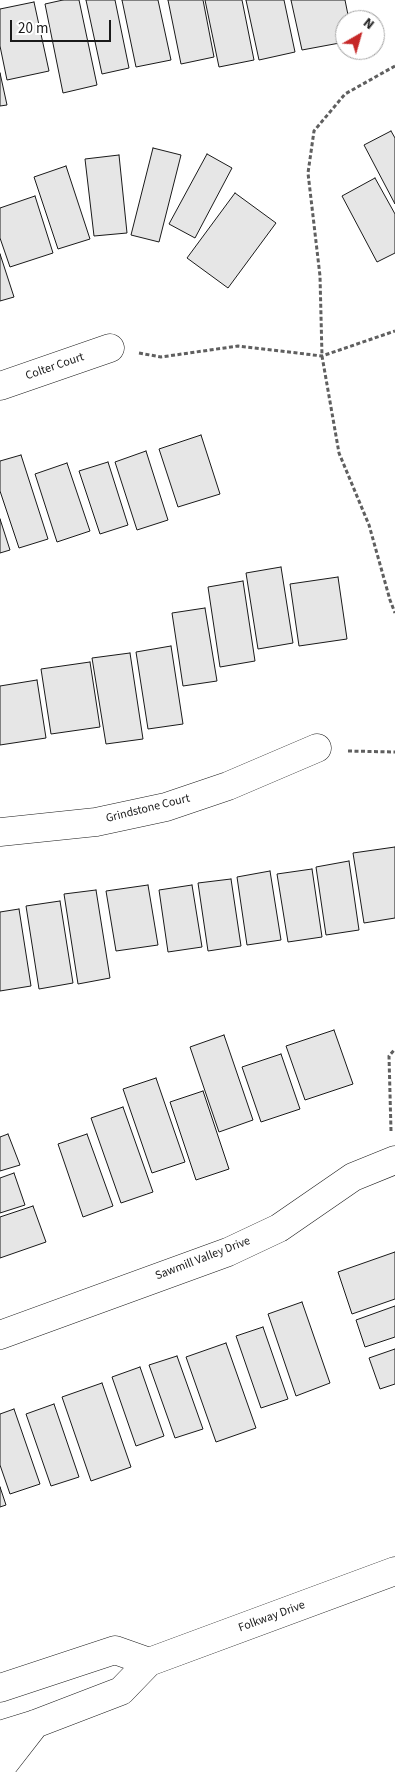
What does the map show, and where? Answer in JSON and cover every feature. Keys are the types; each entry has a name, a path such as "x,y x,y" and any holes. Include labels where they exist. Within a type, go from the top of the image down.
{"street":[{"name":"Colter Court","path":"0,386 110,348"},
{"name":"Grindstone Court","path":"0,832 96,822 166,807 228,786 314,749"},
{"name":"Sawmill Valley Drive","path":"0,1335 228,1252 279,1228 352,1177 393,1161"},
{"name":"Folkway Drive","path":"0,1735 35,1724 121,1691 149,1662 395,1571"},
{"path":"6,1682 115,1650 149,1662"},
{"path":"0,1769 35,1724"}],"path":[{"path":"395,66 345,94 314,131 308,173 320,276 322,356 339,453 369,525 395,613"},
{"path":"110,348 161,357 238,346 322,356 395,331"},
{"path":"314,749 395,752"},
{"path":"393,1161 389,1056 395,1049"}],"building":[{"path":"63,0 79,0 97,85 63,93 45,4"},
{"path":"86,0 115,0 129,68 102,74"},
{"path":"122,0 158,0 171,60 136,67"},
{"path":"168,0 203,0 214,57 181,64"},
{"path":"205,0 242,0 254,60 219,67"},
{"path":"246,0 284,0 295,52 259,60"},
{"path":"291,0 345,0 347,10 335,10 335,44 302,50"},
{"path":"34,2 49,71 7,80 0,46 0,9"},
{"path":"0,73 7,105 0,106"},
{"path":"391,131 395,138 395,204 364,145"},
{"path":"153,148 181,155 159,242 131,235"},
{"path":"207,154 232,168 195,238 169,224"},
{"path":"119,155 127,233 94,236 85,159"},
{"path":"66,166 90,239 58,249 34,177"},
{"path":"375,178 395,214 395,253 377,262 342,196"},
{"path":"235,193 276,223 228,288 187,258"},
{"path":"35,196 53,253 10,267 0,238 0,208"},
{"path":"0,254 14,297 0,301"},
{"path":"201,435 220,494 178,507 159,449"},
{"path":"146,451 168,520 137,530 115,462"},
{"path":"21,455 48,539 19,548 0,491 0,461"},
{"path":"108,462 128,525 100,534 79,471"},
{"path":"67,463 90,531 57,542 35,474"},
{"path":"0,519 10,550 0,553"},
{"path":"281,567 293,643 258,649 246,573"},
{"path":"338,577 347,639 299,646 290,584"},
{"path":"243,581 255,661 220,667 208,587"},
{"path":"205,608 217,681 183,686 172,613"},
{"path":"171,646 183,724 148,729 136,652"},
{"path":"130,653 143,739 106,744 92,658"},
{"path":"90,662 100,727 51,734 41,669"},
{"path":"37,680 46,738 0,745 0,686"},
{"path":"395,847 395,918 364,923 353,853"},
{"path":"349,861 359,930 326,935 316,867"},
{"path":"312,869 322,937 288,942 277,874"},
{"path":"270,871 281,940 247,945 237,877"},
{"path":"231,879 241,946 208,951 198,883"},
{"path":"148,885 158,945 116,951 106,891"},
{"path":"192,885 202,947 168,952 159,890"},
{"path":"96,890 110,978 78,984 64,894"},
{"path":"60,901 73,983 39,989 26,906"},
{"path":"19,909 31,986 0,991 0,912"},
{"path":"334,1030 353,1084 305,1100 286,1046"},
{"path":"224,1035 253,1120 219,1132 190,1047"},
{"path":"281,1054 300,1109 261,1122 242,1067"},
{"path":"156,1078 185,1162 152,1173 123,1089"},
{"path":"203,1091 229,1169 196,1180 170,1102"},
{"path":"123,1107 153,1192 121,1203 91,1118"},
{"path":"8,1134 20,1165 0,1171 0,1137"},
{"path":"87,1134 113,1206 83,1217 58,1144"},
{"path":"14,1173 25,1205 0,1213 0,1178"},
{"path":"33,1206 46,1242 0,1258 0,1217"},
{"path":"395,1252 395,1299 352,1314 338,1272"},
{"path":"302,1302 330,1383 296,1396 268,1314"},
{"path":"395,1306 395,1337 365,1347 356,1320"},
{"path":"263,1327 288,1399 261,1408 236,1336"},
{"path":"226,1343 256,1428 216,1442 186,1357"},
{"path":"395,1349 395,1384 380,1389 369,1358"},
{"path":"177,1356 203,1429 175,1438 149,1365"},
{"path":"140,1367 164,1436 136,1446 112,1377"},
{"path":"102,1383 131,1467 91,1481 62,1397"},
{"path":"54,1404 79,1477 51,1486 26,1414"},
{"path":"14,1409 40,1484 10,1494 0,1465 0,1414"},
{"path":"0,1487 6,1505 0,1507"}]}
